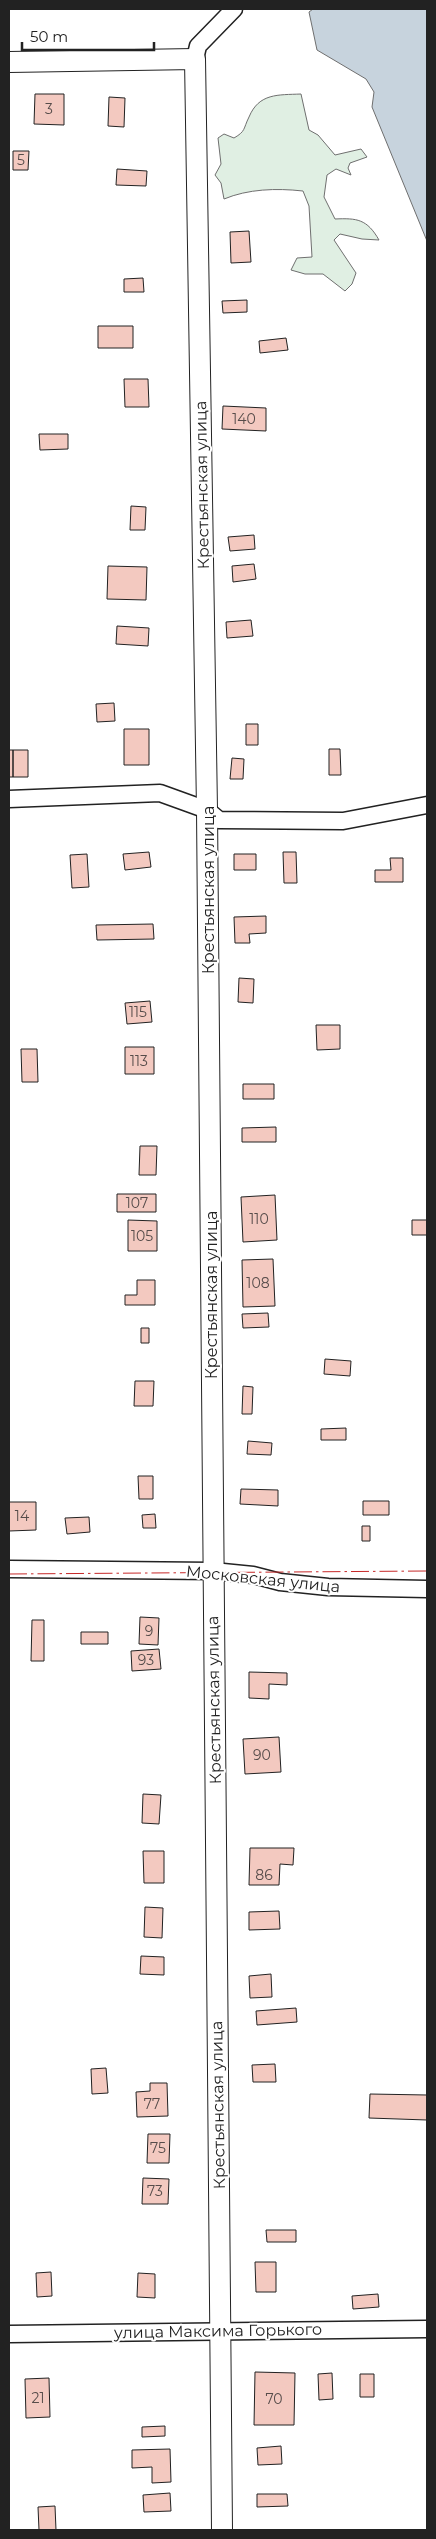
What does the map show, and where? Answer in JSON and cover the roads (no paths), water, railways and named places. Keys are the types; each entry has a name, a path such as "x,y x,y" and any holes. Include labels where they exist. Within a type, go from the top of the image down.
{"street":[{"path":"9,62 195,59 198,46 234,9"},
{"name":"Крестьянская улица","path":"195,59 208,810 212,1571 222,2530"},
{"path":"9,799 160,793 208,810 219,820 343,821 427,805"},
{"name":"Московская улица","path":"9,1569 212,1571 253,1575 280,1582 328,1587 427,1589"},
{"name":"улица Максима Горького","path":"9,2334 427,2329"}]}
